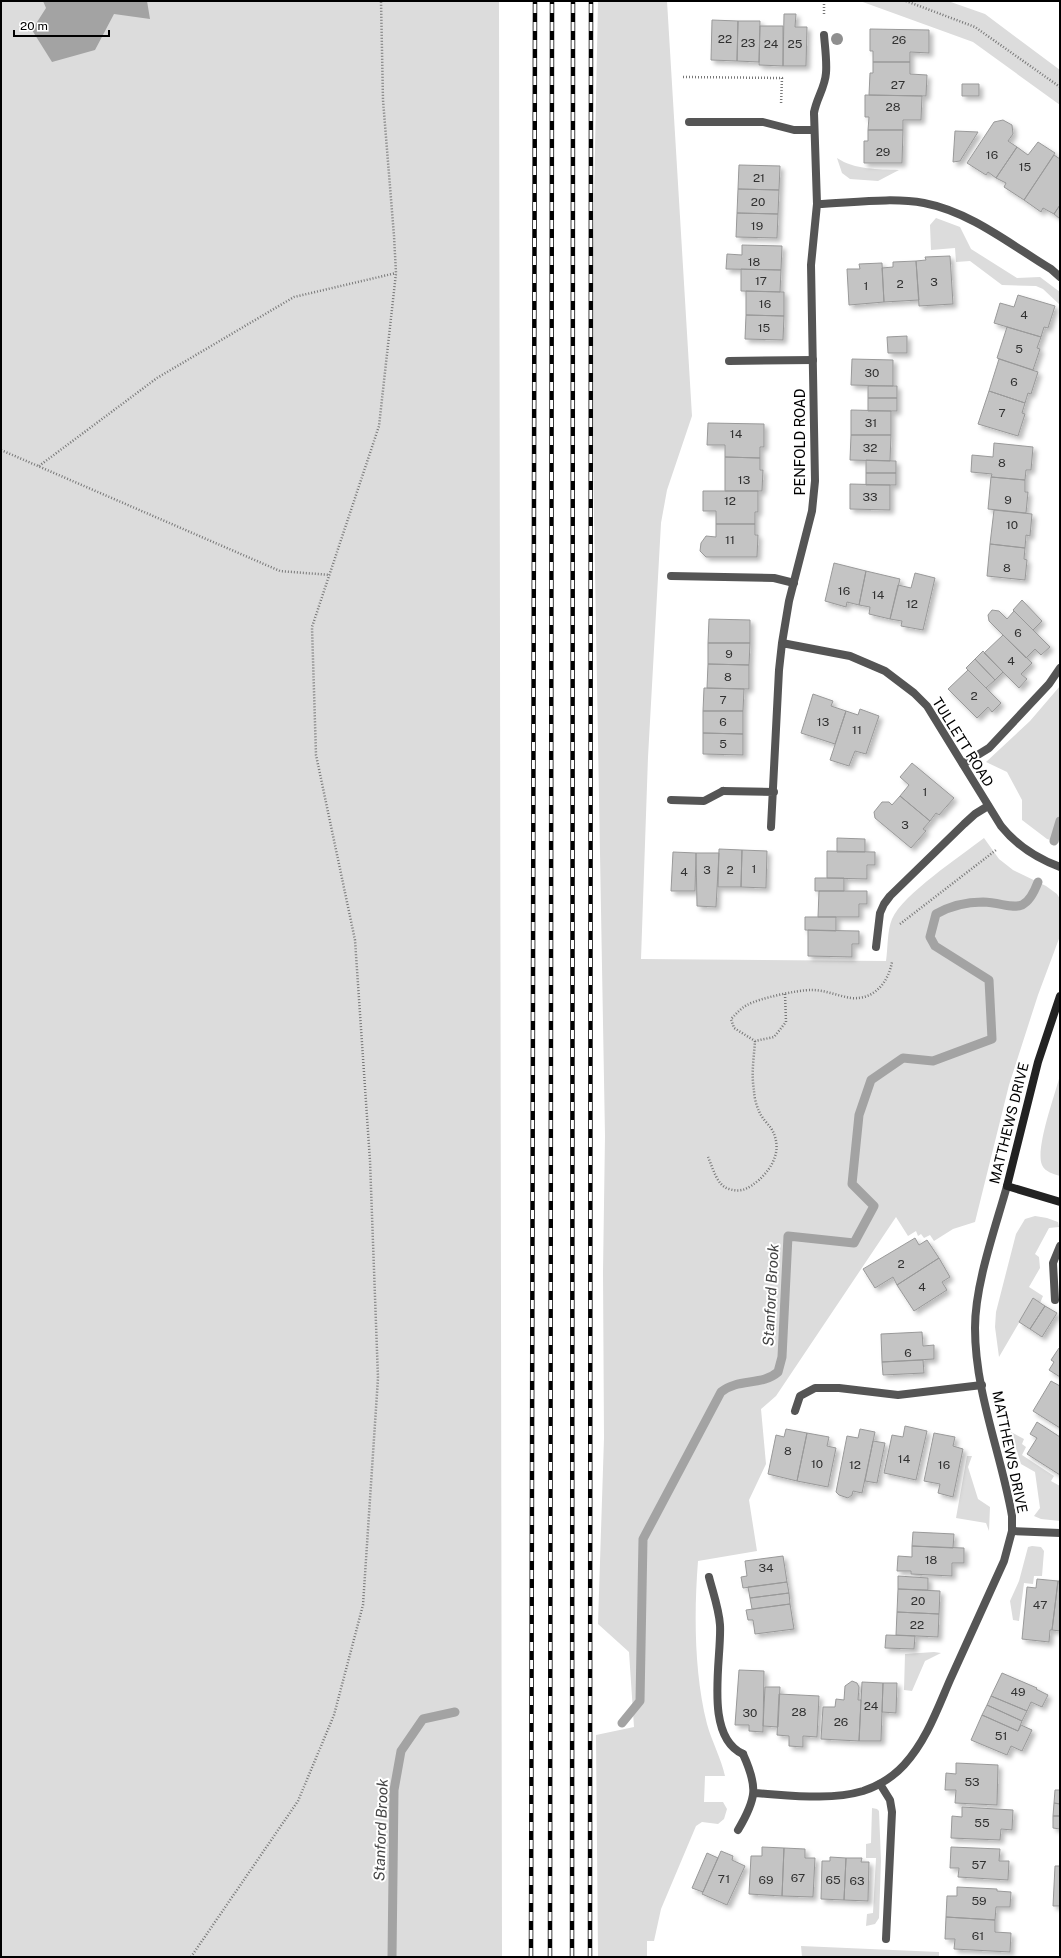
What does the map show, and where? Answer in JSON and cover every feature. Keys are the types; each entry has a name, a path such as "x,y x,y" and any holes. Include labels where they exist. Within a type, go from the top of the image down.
{"street":[{"name":"PENFOLD ROAD","path":"771,827 782,642 794,583 812,511 815,481 811,264 817,204 813,130 815,102 824,83 826,73 824,35"},
{"path":"689,122 763,122 780,125 794,130 813,130"},
{"path":"817,204 901,201 923,203 947,209 971,220 1051,269 1060,277"},
{"path":"729,361 813,360"},
{"path":"671,576 774,578 794,583"},
{"name":"TULLETT ROAD","path":"782,642 850,656 885,671 914,693 927,706 1001,826 1020,846 1030,853 1060,867"},
{"path":"963,764 989,748 1049,684 1060,668"},
{"path":"671,800 704,801 723,791 774,792"},
{"path":"876,947 880,914 890,896 964,824 975,814 988,806"},
{"name":"MATTHEWS DRIVE","path":"754,1793 811,1796 848,1794 863,1791 880,1784 903,1766 913,1755 929,1728 1004,1561 1012,1531 1012,1516 1010,1502 986,1412 976,1350 976,1310 988,1254 1007,1186 1038,1062 1060,996"},
{"path":"1007,1186 1060,1202"},
{"path":"1055,1300 1053,1263 1060,1246"},
{"path":"795,1411 800,1396 815,1388 839,1388 898,1395 982,1385"},
{"path":"1012,1531 1060,1533"},
{"path":"710,1577 720,1625 716,1694 718,1713 732,1747 743,1754 754,1783 754,1793 747,1815 738,1830"},
{"path":"880,1784 890,1800 892,1812 886,1939"}],"path":[{"path":"191,1957 298,1801 334,1715 363,1605 378,1378 370,1161 355,940 316,755 312,627 378,426 396,273 382,100 381,1"},
{"path":"906,1 975,27 1060,87"},
{"path":"683,77 782,78 780,125"},
{"path":"39,466 157,378 294,297 396,273"},
{"path":"1,450 280,571 330,575"},
{"path":"708,1157 716,1177 724,1188 736,1191 749,1189 765,1174 774,1161 777,1146 772,1130 759,1111 754,1091 752,1071 755,1041 774,1037 786,1022 786,994"}],"shaded area":[{"path":"1,1 499,1 502,1957 1,1957"},
{"path":"43,1 147,1 150,19 114,14 95,50 52,62 32,30 46,8"},
{"path":"598,1 667,1 692,416 667,490 661,523 648,757 641,959 886,961 890,924 898,909 920,887 984,838 999,859 1013,870 1046,886 1057,894 1060,899 1060,936 1038,995 1009,1085 975,1222 953,1229 934,1241 930,1235 924,1238 921,1234 918,1236 916,1231 908,1236 896,1217 776,1396 761,1409 766,1464 749,1500 757,1551 698,1561 696,1601 697,1663 707,1724 725,1776 705,1776 704,1802 723,1802 727,1809 724,1819 718,1824 702,1822 696,1826 661,1909 654,1941 647,1941 647,1957 598,1957 596,1735 634,1727 629,1652 598,1624 604,1438 603,1272 605,1136 591,345"},
{"path":"860,1 948,1 985,14 1060,70 1060,105 973,42"},
{"path":"837,158 859,167 899,170 878,181 850,179 842,173"},
{"path":"936,218 960,227 971,249 1017,278 1040,277 1060,292 1060,305 1043,289 1036,286 1002,285 970,261 956,262 955,248 931,250 930,225"},
{"path":"1060,686 1060,843 1047,839 1022,820 1022,800 1007,772 986,762 1030,721"},
{"path":"1060,1075 1060,1176 1043,1167 1041,1147 1046,1122"},
{"path":"1035,1216 1058,1222 1059,1227 1049,1228 1035,1254 1039,1257 1040,1268 1029,1287 1043,1296 1040,1303 1033,1299 999,1357 995,1327 996,1312 1016,1234 1025,1219"},
{"path":"1011,1432 1024,1439 1022,1444 1026,1447 1022,1455 1054,1476 1051,1481 1060,1486 1060,1521 1041,1519 1034,1516 1040,1508 1035,1472 1021,1464"},
{"path":"967,1456 972,1456 968,1467 978,1499 990,1507 989,1531 986,1523 956,1518"},
{"path":"1028,1547 1041,1547 1044,1551 1042,1576 1034,1576 1033,1584 1024,1583 1019,1621 1013,1620 1010,1601 1019,1581"},
{"path":"941,1653 925,1661 912,1691 904,1690 905,1654"},
{"path":"872,1808 879,1811 881,1861 879,1918 875,1924 866,1926 867,1914 873,1913 876,1858 866,1858 866,1844 871,1843"},
{"path":"801,1946 939,1952 939,1957 802,1957"}],"building":[{"path":"784,14 796,14 795,27 807,27 806,66 783,66"},
{"path":"712,20 738,21 737,61 711,60"},
{"path":"738,21 760,21 759,62 737,61"},
{"path":"760,26 783,26 783,66 759,65"},
{"path":"870,29 929,30 929,53 910,52 910,62 873,62 873,51 870,51"},
{"path":"873,62 910,62 910,74 927,75 926,96 869,95 870,73 873,73"},
{"path":"962,84 979,84 979,96 962,96"},
{"path":"865,95 922,96 921,120 903,120 903,130 868,130 869,117 865,117"},
{"path":"1003,120 1012,125 1013,134 1008,141 1017,147 996,178 988,172 986,175 967,163 994,122"},
{"path":"868,130 903,130 902,163 864,163 864,141 868,141"},
{"path":"955,131 978,132 960,161 953,162"},
{"path":"1038,142 1055,153 1024,200 1004,187 1006,183 996,178 1017,147 1028,155"},
{"path":"1054,155 1060,159 1060,205 1054,214 1043,208 1041,212 1024,200"},
{"path":"739,165 780,166 779,190 738,189"},
{"path":"738,189 779,190 778,214 737,213"},
{"path":"1060,205 1060,219 1054,214"},
{"path":"737,213 778,214 777,238 736,237"},
{"path":"742,245 782,246 781,270 726,269 727,254 742,255"},
{"path":"950,256 953,304 919,306 916,261 926,260 925,257"},
{"path":"916,261 919,300 884,302 882,268 893,267 893,262"},
{"path":"882,263 884,302 849,305 847,269 860,269 859,264"},
{"path":"741,269 781,270 780,292 741,291"},
{"path":"746,291 784,292 784,316 746,315"},
{"path":"1018,295 1055,306 1048,328 1044,327 1041,337 994,323 1000,303 1014,307"},
{"path":"746,315 784,316 783,340 745,339"},
{"path":"1007,327 1041,337 1037,348 1040,349 1033,370 997,358"},
{"path":"907,336 907,353 888,353 887,337"},
{"path":"852,359 893,360 893,386 851,385"},
{"path":"999,359 1038,372 1031,394 1028,393 1025,403 989,391"},
{"path":"868,386 897,386 897,398 868,398"},
{"path":"989,391 1025,403 1022,413 1025,414 1018,436 978,424"},
{"path":"868,398 897,398 897,411 868,411"},
{"path":"851,410 891,411 891,435 851,435"},
{"path":"708,423 764,424 764,447 760,447 760,458 725,457 725,445 707,445"},
{"path":"851,435 891,435 890,461 850,460"},
{"path":"994,443 1033,447 1031,470 1026,470 1025,480 991,477 992,474 971,472 972,455 993,457"},
{"path":"725,457 760,458 760,470 763,470 762,491 725,491"},
{"path":"866,460 896,461 896,473 866,473"},
{"path":"866,473 896,473 896,485 866,485"},
{"path":"991,477 1025,480 1025,492 1028,492 1026,513 988,509"},
{"path":"850,484 890,485 890,510 850,509"},
{"path":"703,491 758,491 758,512 755,512 755,524 716,524 716,511 703,511"},
{"path":"994,510 1032,514 1030,536 1026,535 1025,548 990,544"},
{"path":"716,524 755,524 755,535 758,535 757,557 706,557 700,551 701,543 706,536 716,537"},
{"path":"990,544 1025,548 1024,559 1027,560 1025,580 987,576"},
{"path":"834,563 866,571 859,605 847,602 846,607 825,601"},
{"path":"866,571 900,579 890,619 869,614 870,607 859,605"},
{"path":"915,573 935,578 923,630 901,626 902,621 890,619 898,585 911,588"},
{"path":"1022,600 1042,621 1033,630 1013,610"},
{"path":"992,610 999,611 1007,619 1014,611 1050,647 1041,655 1035,649 1026,658 989,621 988,615"},
{"path":"709,619 750,620 750,643 708,643"},
{"path":"1003,635 1032,663 1021,674 1027,679 1019,688 984,653"},
{"path":"708,643 750,643 749,665 708,664"},
{"path":"983,651 1003,672 995,680 975,659"},
{"path":"975,659 995,680 986,688 966,668"},
{"path":"708,664 749,665 749,689 707,688"},
{"path":"968,670 1001,703 992,712 988,707 977,718 948,689"},
{"path":"704,688 744,689 743,711 703,711"},
{"path":"813,694 833,701 831,706 846,711 835,744 801,733"},
{"path":"860,709 879,716 866,754 855,751 849,766 830,760 846,711 858,715"},
{"path":"703,711 743,711 743,734 703,733"},
{"path":"703,733 743,734 743,755 703,754"},
{"path":"912,763 954,798 939,815 936,813 930,821 900,796 909,785 900,777"},
{"path":"900,796 930,821 923,829 926,831 911,848 875,818 874,812 882,802 889,802 892,805"},
{"path":"837,838 865,839 865,852 837,852"},
{"path":"719,849 742,850 741,887 718,887"},
{"path":"742,850 767,851 766,888 741,887"},
{"path":"827,851 875,852 875,865 867,865 867,879 827,878"},
{"path":"673,852 696,853 695,891 671,891"},
{"path":"696,853 719,853 716,907 697,906"},
{"path":"815,878 844,878 844,891 815,891"},
{"path":"819,891 867,891 867,904 859,904 859,917 818,917"},
{"path":"805,917 836,917 836,931 805,930"},
{"path":"808,930 859,931 859,944 852,944 852,957 808,956"},
{"path":"915,1238 919,1245 927,1240 939,1258 897,1285 893,1277 875,1288 863,1269"},
{"path":"939,1258 950,1277 942,1282 947,1290 914,1311 897,1285"},
{"path":"1033,1298 1045,1306 1030,1329 1019,1322"},
{"path":"1045,1306 1057,1313 1042,1337 1030,1329"},
{"path":"922,1332 923,1346 934,1345 934,1359 882,1362 881,1334"},
{"path":"1059,1348 1060,1377 1049,1370 1054,1362 1051,1360"},
{"path":"923,1360 924,1373 883,1375 882,1362"},
{"path":"1051,1381 1060,1386 1060,1428 1033,1411"},
{"path":"1037,1422 1060,1437 1060,1475 1027,1454 1037,1438 1030,1434"},
{"path":"905,1426 927,1431 916,1480 884,1473 892,1435 903,1437"},
{"path":"786,1429 807,1433 797,1481 768,1474 776,1435 784,1437"},
{"path":"860,1429 875,1432 862,1493 853,1491 852,1495 848,1498 839,1495 836,1492 847,1436 858,1438"},
{"path":"807,1433 829,1437 827,1446 836,1448 828,1487 797,1481"},
{"path":"934,1433 955,1437 953,1446 963,1449 953,1497 938,1493 940,1484 924,1481"},
{"path":"873,1441 885,1443 877,1483 865,1481"},
{"path":"913,1532 954,1534 953,1548 912,1546"},
{"path":"912,1546 964,1548 964,1563 952,1563 952,1576 911,1574 911,1571 897,1571 898,1556 912,1557"},
{"path":"783,1556 787,1582 743,1588 741,1577 747,1576 745,1561"},
{"path":"898,1576 928,1578 928,1590 898,1589"},
{"path":"1037,1579 1058,1581 1052,1630 1050,1630 1049,1642 1022,1639 1027,1587 1036,1588"},
{"path":"1058,1581 1060,1581 1060,1631 1052,1630"},
{"path":"787,1582 789,1593 750,1598 748,1587"},
{"path":"898,1589 940,1591 939,1614 897,1612"},
{"path":"789,1593 790,1604 752,1609 750,1598"},
{"path":"790,1604 794,1629 755,1634 753,1620 748,1620 746,1610"},
{"path":"897,1612 939,1614 938,1637 896,1635"},
{"path":"886,1635 915,1636 914,1649 885,1648"},
{"path":"739,1670 764,1671 763,1732 749,1731 749,1725 735,1725"},
{"path":"1002,1673 1037,1688 1036,1689 1048,1695 1042,1707 1031,1702 1027,1711 991,1696"},
{"path":"852,1681 857,1683 859,1687 858,1700 861,1700 859,1741 821,1739 823,1707 835,1707 836,1699 844,1700 845,1686"},
{"path":"862,1682 883,1683 881,1741 859,1741"},
{"path":"883,1683 897,1683 896,1713 882,1712"},
{"path":"765,1687 780,1687 778,1727 763,1726"},
{"path":"779,1694 819,1696 817,1737 803,1736 803,1747 789,1746 789,1736 777,1735"},
{"path":"991,1696 1027,1711 1022,1721 987,1705"},
{"path":"987,1705 1022,1721 1018,1731 982,1715"},
{"path":"982,1715 1018,1731 1021,1725 1032,1730 1022,1751 1011,1746 1007,1755 971,1740"},
{"path":"956,1763 998,1765 997,1805 955,1803 956,1790 945,1790 946,1773 956,1774"},
{"path":"1055,1790 1060,1790 1060,1804 1054,1803"},
{"path":"1054,1803 1060,1804 1060,1816 1053,1816"},
{"path":"962,1807 1013,1810 1012,1830 1001,1829 1000,1840 951,1838 952,1816 962,1817"},
{"path":"1053,1816 1060,1816 1060,1829 1053,1828"},
{"path":"762,1847 784,1848 782,1896 749,1894 751,1856 762,1856"},
{"path":"951,1847 1000,1849 999,1861 1009,1861 1008,1880 958,1877 959,1868 950,1868"},
{"path":"784,1848 805,1849 805,1858 815,1858 813,1897 782,1896"},
{"path":"721,1851 733,1856 732,1860 745,1866 727,1905 702,1894"},
{"path":"707,1853 718,1858 703,1892 692,1888"},
{"path":"830,1857 846,1858 844,1900 821,1899 822,1861 830,1861"},
{"path":"846,1858 862,1858 861,1862 869,1862 868,1901 844,1900"},
{"path":"1055,1866 1060,1866 1060,1906 1053,1906"},
{"path":"957,1887 997,1889 997,1891 1011,1892 1010,1907 996,1907 995,1920 946,1917 947,1896 957,1896"},
{"path":"946,1917 995,1920 995,1932 1011,1933 1010,1952 954,1949 955,1939 945,1939"}],"waterway":[{"name":"Stanford Brook","path":"1054,841 1060,821"},
{"name":"Stanford Brook","path":"622,1723 640,1701 643,1539 721,1392 735,1385 765,1379 778,1372 782,1357 788,1236 854,1243 874,1206 852,1184 859,1115 871,1080 903,1058 933,1061 992,1039 989,980 935,946 930,937 936,914 958,905 970,903 983,902 1009,906 1022,905 1028,901 1033,894 1038,882"},
{"name":"Stanford Brook","path":"392,1957 394,1790 401,1751 423,1719 455,1712"}],"railway":[{"path":"531,1957 535,1"},
{"path":"550,1957 552,1"},
{"path":"572,1957 573,1"},
{"path":"590,1957 591,1"}]}
